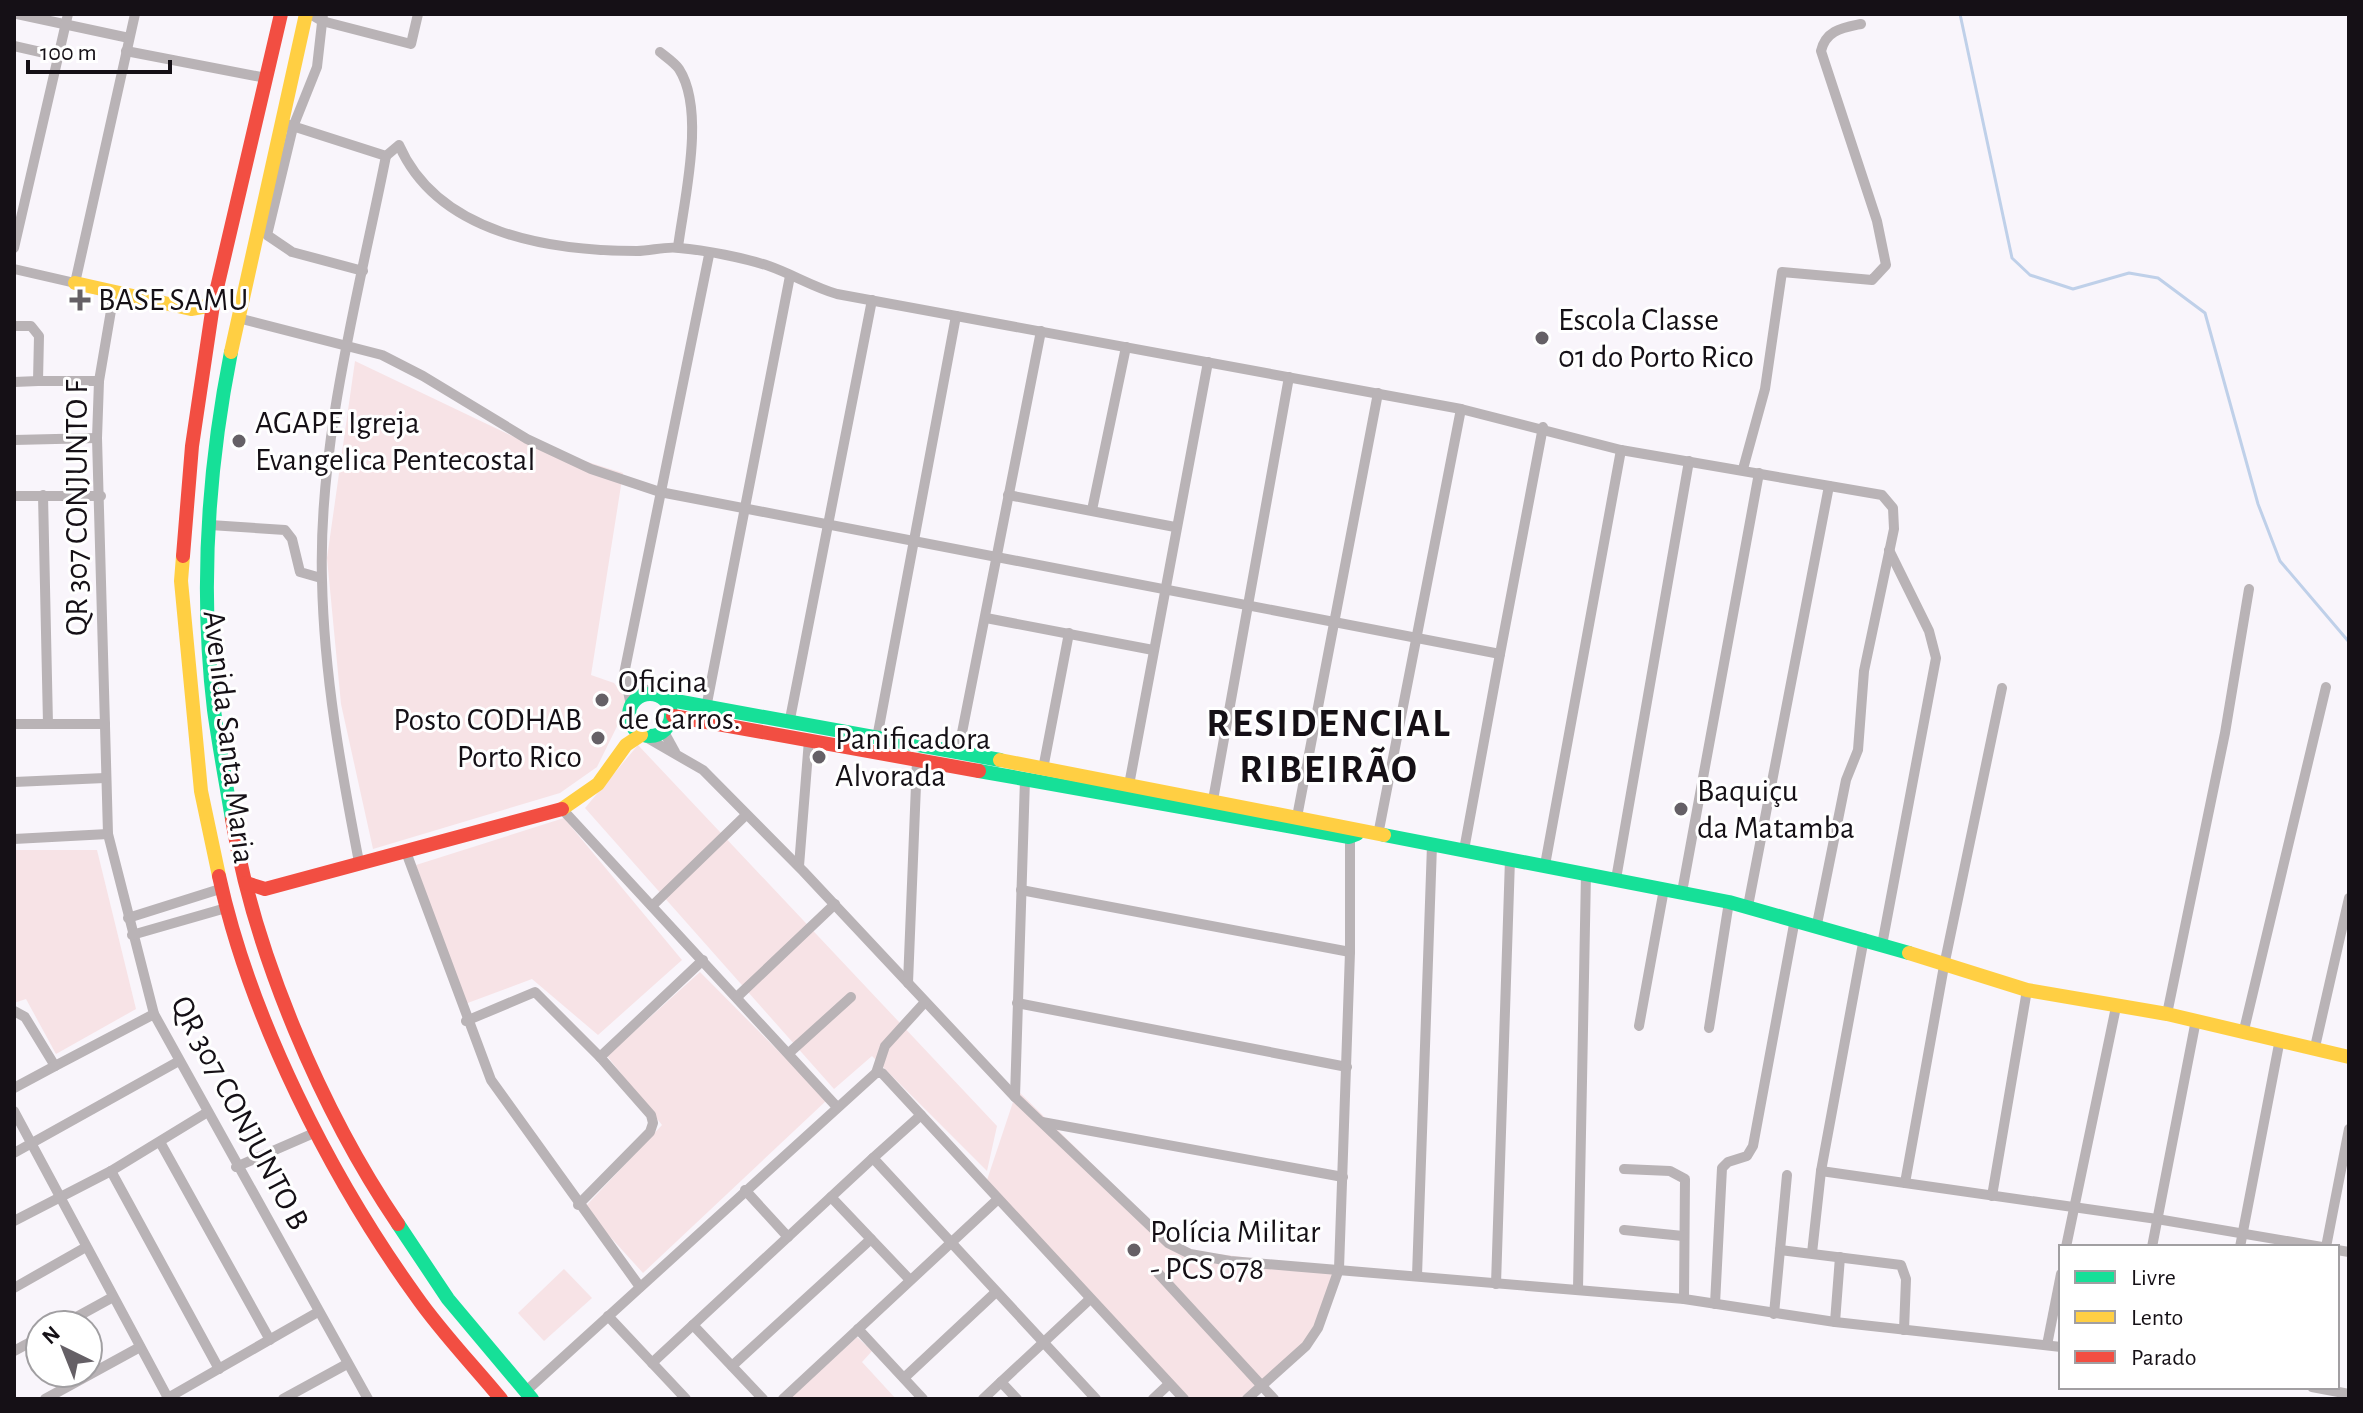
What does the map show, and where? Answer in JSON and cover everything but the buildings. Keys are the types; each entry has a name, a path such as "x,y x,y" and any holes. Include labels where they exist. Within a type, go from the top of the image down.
{"street":[{"path":"17,14 67,20 129,38"},
{"path":"75,283 135,14"},
{"name":"Avenida Santa Maria","path":"281,14 213,305 192,446 181,581 201,791 226,908 268,1025 314,1133 350,1198 416,1297 501,1399"},
{"path":"308,14 411,44 418,14"},
{"name":"Avenida Santa Maria","path":"308,14 288,125 238,318 214,451 206,582 211,688 223,788 253,908 290,1021 345,1140 392,1222 437,1288 528,1396"},
{"path":"323,18 313,80 288,125 267,235 292,252 363,271"},
{"path":"14,248 67,20"},
{"path":"1743,469 1765,389 1782,272 1872,280 1886,265 1877,221 1821,51 1829,35 1838,29 1861,24"},
{"path":"14,46 58,56"},
{"path":"126,51 266,78"},
{"path":"660,52 679,68 690,106 690,154 678,247"},
{"path":"288,125 386,156"},
{"path":"359,862 330,710 321,578 328,477 347,345 386,156 399,145 410,169 422,184 491,229 587,248 638,251 678,247 709,255 751,260 821,289 872,300 1461,409 1543,427 1621,450 1874,492 1889,500 1895,517 1864,671 1860,738 1844,788 1817,924"},
{"path":"613,763 630,722 631,705 624,674 709,255"},
{"path":"14,269 191,309 213,305"},
{"path":"707,703 790,276"},
{"name":"QR 307 CONJUNTO F","path":"105,778 101,496 97,438 99,381 114,293"},
{"path":"790,719 872,300"},
{"path":"191,309 210,323"},
{"path":"877,738 956,316"},
{"path":"238,318 347,345 398,362 527,439 591,469 660,492 1249,603 1500,654"},
{"path":"14,326 31,326 38,331 38,381"},
{"path":"958,753 1041,331"},
{"path":"1092,510 1126,347"},
{"path":"1129,785 1208,362"},
{"path":"1213,800 1289,377"},
{"path":"14,382 99,381"},
{"path":"1297,817 1378,393"},
{"path":"1378,835 1461,409"},
{"path":"1464,850 1543,427"},
{"path":"14,440 97,438"},
{"path":"192,446 214,451"},
{"path":"1545,865 1621,450"},
{"path":"1616,879 1689,461"},
{"path":"1682,892 1759,473"},
{"path":"1748,906 1829,486"},
{"path":"43,495 48,724"},
{"path":"1008,495 1175,527"},
{"path":"14,496 101,496"},
{"path":"210,525 285,530 292,539 300,572 321,578"},
{"path":"1882,945 1936,658 1929,631 1889,550"},
{"path":"2167,1014 2225,733 2249,589"},
{"path":"986,618 1153,650"},
{"path":"1043,769 1069,633"},
{"path":"624,674 658,696 673,716 1025,779 1464,850 1682,892 1817,924 2027,990 2196,1020 2349,1057"},
{"path":"2244,1030 2326,687"},
{"path":"1905,1183 1944,966 2002,688"},
{"path":"631,705 643,695 707,703 1213,800 1354,832"},
{"path":"192,712 206,764 220,765"},
{"path":"664,732 673,716"},
{"path":"630,722 642,736 703,770 799,866 1015,1097 1177,1250 1230,1261 1684,1299 1835,1322 2059,1347"},
{"path":"14,724 105,724"},
{"path":"246,883 265,889 562,809 583,798 632,738 664,732"},
{"path":"664,732 676,754"},
{"path":"799,866 809,740"},
{"path":"908,983 917,760"},
{"path":"14,782 105,778"},
{"name":"QR 307 CONJUNTO B","path":"105,778 108,834 154,1014 236,1167 368,1399"},
{"path":"1015,1097 1025,779"},
{"path":"201,791 223,788"},
{"path":"562,809 738,996 837,1107"},
{"path":"652,906 746,815"},
{"path":"1247,1399 1312,1337 1339,1269 1354,832"},
{"path":"14,839 108,834"},
{"path":"1417,1276 1432,845"},
{"path":"406,852 466,1021 491,1080 578,1205 640,1287"},
{"path":"1496,1284 1510,859"},
{"path":"1578,1289 1586,873"},
{"path":"128,918 220,889"},
{"path":"253,908 265,889"},
{"path":"1639,1026 1664,889"},
{"path":"1021,890 1350,952"},
{"path":"2315,1047 2349,898"},
{"path":"1709,1028 1729,902"},
{"path":"738,996 835,904"},
{"path":"132,935 226,908"},
{"path":"1715,1304 1722,1168 1728,1162 1747,1156 1753,1146 1795,919"},
{"path":"1812,1253 1821,1171 1864,938"},
{"path":"600,1057 703,960"},
{"path":"1992,1196 2027,990"},
{"path":"466,1021 535,992 600,1057 651,1115 653,1123 650,1132 578,1205"},
{"path":"789,1053 851,997"},
{"path":"528,1396 608,1316 876,1073 885,1046 925,1002"},
{"path":"1017,1003 1347,1067"},
{"path":"2066,1245 2116,1007"},
{"path":"14,1011 25,1017 55,1066"},
{"path":"14,1088 154,1014"},
{"path":"2152,1245 2196,1020"},
{"path":"268,1025 290,1021"},
{"path":"2240,1245 2280,1039"},
{"path":"278,1047 298,1040"},
{"path":"14,1153 179,1061"},
{"path":"876,1073 882,1073 1184,1399"},
{"path":"14,1111 167,1398 318,1312"},
{"path":"14,1221 111,1171 206,1113"},
{"path":"652,1363 921,1115"},
{"path":"1041,1122 1343,1177"},
{"path":"2324,1245 2349,1129"},
{"path":"236,1167 314,1133"},
{"path":"160,1142 270,1340"},
{"path":"873,1158 1096,1399"},
{"path":"1624,1169 1670,1171 1683,1176 1684,1299"},
{"path":"111,1171 219,1369"},
{"path":"1821,1171 2157,1219 2313,1245"},
{"path":"1774,1314 1787,1175"},
{"path":"745,1190 788,1237"},
{"path":"831,1197 910,1280"},
{"path":"783,1399 997,1200"},
{"path":"1624,1230 1683,1236"},
{"path":"732,1366 871,1239"},
{"path":"14,1288 86,1247"},
{"path":"1780,1250 1889,1262 1903,1267 1906,1279 1904,1330"},
{"path":"1835,1322 1840,1257"},
{"path":"1158,1273 1274,1399"},
{"path":"2047,1345 2059,1284"},
{"path":"904,1378 996,1292"},
{"path":"91,1309 113,1297"},
{"path":"983,1399 1090,1299"},
{"path":"608,1316 686,1399"},
{"path":"693,1325 763,1399"},
{"path":"858,1329 923,1399"},
{"path":"45,1399 140,1347"},
{"path":"283,1399 347,1364"},
{"path":"1001,1382 1017,1399"},
{"path":"1153,1399 1169,1384"},
{"path":"2323,1389 2349,1394"}],"shaded area":[{"path":"355,361 527,443 623,473 591,675 614,683 629,702 597,767 560,793 373,849 341,704 327,558"},
{"path":"638,745 997,1126 987,1171 872,1056 834,1089 585,808"},
{"path":"564,818 682,960 598,1035 532,979 465,1004 416,865"},
{"path":"14,850 97,850 136,1009 56,1054 26,999 14,1003"},
{"path":"700,972 827,1100 643,1273 584,1208 662,1125 607,1056"},
{"path":"1017,1090 1179,1249 1339,1269 1319,1323 1304,1346 1247,1399 1184,1399 985,1186"},
{"path":"564,1269 592,1298 544,1341 518,1313"},
{"path":"857,1337 872,1351 862,1362 896,1399 789,1399"}],"waterway":[{"path":"1960,14 2012,258 2030,275 2073,289 2129,273 2158,278 2205,313 2258,504 2280,561 2349,642"}],"traffic: fast":[{"path":"231,352 212,485 207,575 214,710 232,819"},
{"path":"650,694 665,700 671,715 665,730 650,736 635,730 629,715 635,700 650,694"},
{"path":"665,699 1000,760"},
{"path":"979,771 1349,837 1357,834"},
{"path":"1384,835 1729,902 1909,953"},
{"path":"398,1224 448,1299 532,1399"}],"traffic: slow":[{"path":"231,352 306,14"},
{"path":"75,283 191,309 213,305"},
{"path":"183,556 181,581 201,791 219,876"},
{"path":"562,809 598,784 626,745 641,735"},
{"path":"1000,760 1384,835"},
{"path":"1909,953 2027,990 2167,1014 2349,1057"}],"traffic: jam":[{"path":"183,556 192,446 213,305 281,14"},
{"path":"673,716 979,771"},
{"path":"246,883 265,889 562,809"},
{"path":"232,819 257,923 295,1030 343,1132 398,1224"},
{"path":"219,876 251,985 297,1095 324,1149 384,1250 416,1296 501,1399"}],"place":[{"name":"BASE SAMU","path":"80,300"},
{"name":"Escola Classe 01 do Porto Rico","path":"1542,338"},
{"name":"AGAPE Igreja Evangelica Pentecostal","path":"239,441"},
{"name":"Oficina de Carros.","path":"602,700"},
{"name":"Posto CODHAB Porto Rico","path":"598,738"},
{"name":"Panificadora Alvorada","path":"819,757"},
{"name":"Baquiçu da Matamba","path":"1681,809"},
{"name":"Polícia Militar - PCS 078","path":"1134,1250"}],"district":[{"name":"RESIDENCIAL RIBEIRÃO","path":"1329,747"}]}
